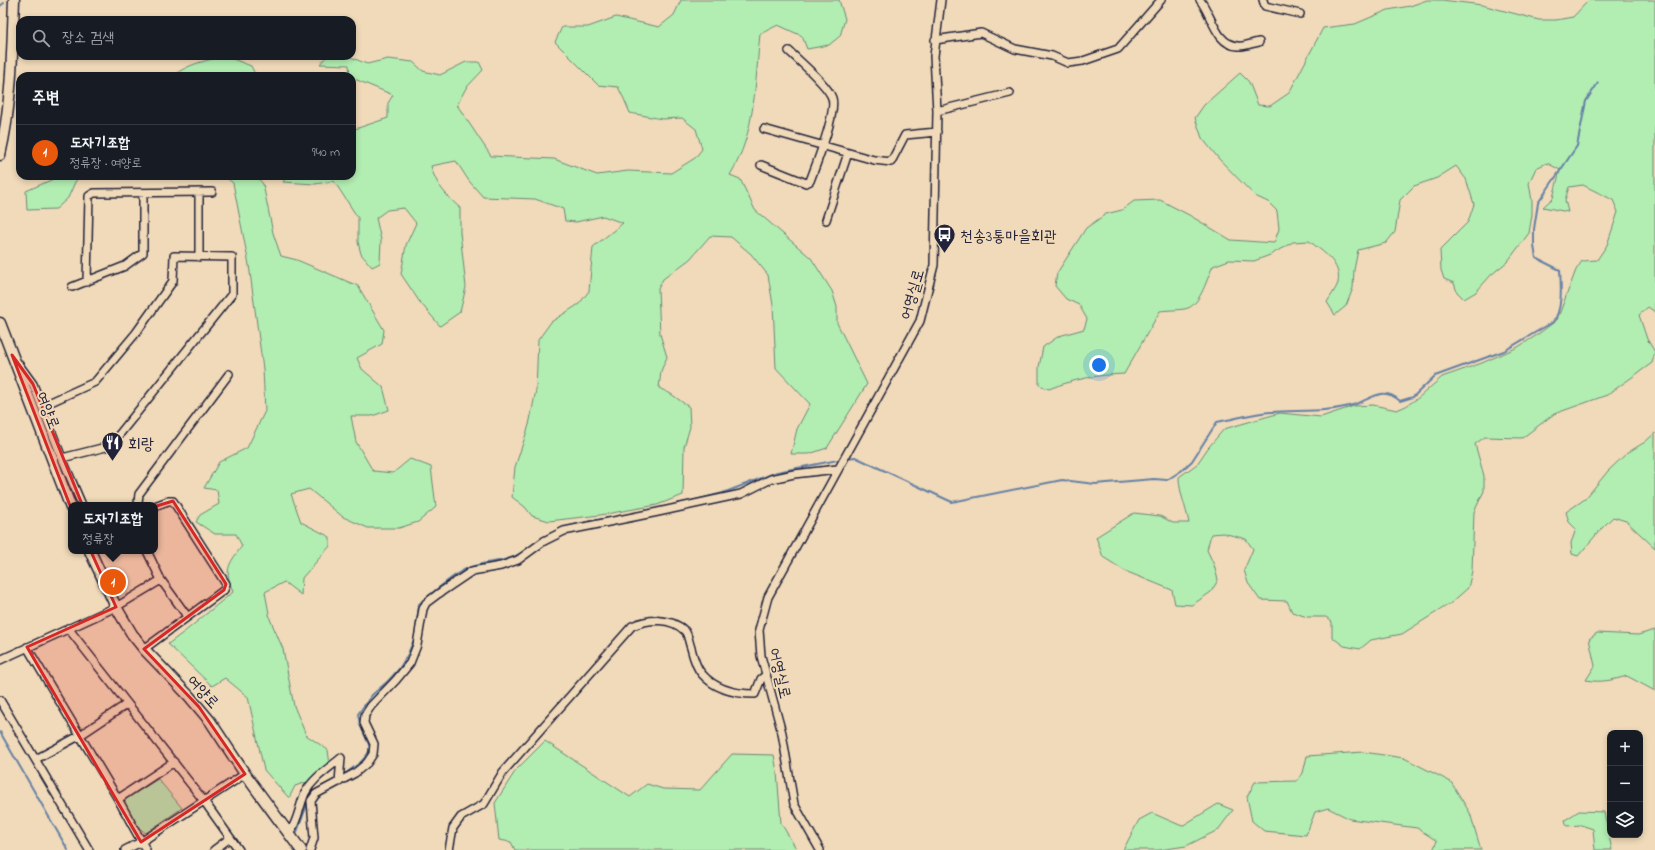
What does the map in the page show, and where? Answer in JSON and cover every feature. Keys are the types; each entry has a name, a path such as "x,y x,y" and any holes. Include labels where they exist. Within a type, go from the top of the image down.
{"street":[{"path":"0,155 11,79 14,0"},
{"name":"어영실로","path":"820,850 794,804 782,733 761,656 759,630 768,597 920,321 934,265 937,111 935,40 941,0"},
{"path":"935,40 981,33 1015,49 1052,56 1068,63 1083,61 1118,48 1161,0"},
{"path":"1200,0 1221,38 1227,44 1239,46 1259,42"},
{"path":"1263,0 1265,6 1300,14"},
{"path":"761,165 806,183 810,181 832,108 832,99 826,88 789,51"},
{"path":"937,111 1010,93"},
{"path":"764,129 874,160 891,162 905,135 936,132"},
{"path":"826,220 848,153"},
{"path":"199,192 199,257"},
{"path":"87,282 89,196 94,193 212,192"},
{"path":"72,287 125,266 143,253 143,193"},
{"path":"42,406 95,382 136,333 173,281 174,256 232,257 232,294 110,446 62,458"},
{"name":"여양로","path":"0,323 69,502"},
{"path":"12,355 28,375 81,502"},
{"path":"138,502 139,494 229,374"},
{"path":"310,850 314,838 311,801 316,794 355,773 367,763 373,754 374,744 364,722 365,715 371,706 410,663 417,645 422,609 426,603 472,571 501,566 518,560 544,541 564,531 741,494 771,479 839,467"},
{"path":"144,649 224,590 226,584 173,501 168,501 158,505"},
{"name":"여양로","path":"91,554 116,608 132,634 144,649 199,707 220,735 245,774 301,850"},
{"path":"95,554 95,563"},
{"path":"148,554 161,580 187,616"},
{"path":"0,660 68,628 116,608 161,580"},
{"path":"450,850 453,828 461,817 484,804 503,772 632,626 641,622 657,620 673,623 685,631 701,673 714,684 729,691 744,694 755,694 761,680 766,675"},
{"path":"68,628 126,704 174,762 239,850"},
{"path":"27,647 118,799 146,850"},
{"path":"0,700 89,850"},
{"path":"36,759 79,736 126,704"},
{"path":"289,834 299,813 306,792 313,780 340,758 338,782"},
{"path":"118,799 174,762"},
{"path":"125,850 141,842 245,774"},
{"path":"214,850 230,838"}],"highlighted area":[{"path":"12,355 33,384 91,526 173,501 226,584 224,590 144,649 199,707 245,774 141,842 27,647 116,607 69,503"}],"green space":[{"path":"681,0 839,0 845,19 840,36 829,45 807,49 802,36 778,25 760,34 750,125 739,159 730,175 740,179 755,210 811,258 832,291 837,307 837,323 867,384 827,448 809,454 791,454 797,429 810,404 776,368 773,305 768,275 751,254 731,237 710,236 690,259 663,279 658,289 660,334 667,357 661,371 659,388 671,394 689,407 690,427 684,447 683,495 657,505 600,515 549,521 532,516 525,507 512,497 515,467 529,425 536,390 538,340 551,322 579,304 589,291 593,247 623,223 603,216 576,222 565,221 563,209 535,199 483,197 469,181 456,161 431,166 435,178 439,184 446,194 460,208 460,232 466,287 460,312 440,326 419,301 401,274 406,245 416,223 404,208 387,210 376,218 381,240 380,263 372,267 361,254 358,242 358,218 334,181 315,184 283,182 284,180 356,180 356,129 388,118 388,103 393,95 356,80 356,72 350,72 349,65 320,64 324,60 356,59 367,64 388,59 413,62 423,71 440,75 466,62 479,62 483,70 466,88 457,105 491,156 554,159 597,175 628,171 671,173 695,158 702,149 696,129 682,118 662,119 630,113 618,87 598,85 555,42 562,27 588,27 616,17 659,27 674,15"},
{"path":"1427,0 1442,0 1482,5 1539,20 1556,20 1573,17 1589,0 1655,0 1655,312 1648,307 1639,315 1647,339 1655,352 1652,363 1607,395 1554,414 1522,438 1485,437 1475,444 1484,476 1484,491 1474,512 1472,571 1468,588 1451,603 1402,634 1371,640 1360,649 1344,646 1332,637 1332,622 1326,617 1307,617 1292,612 1287,601 1260,600 1248,583 1244,570 1253,549 1246,539 1223,533 1211,534 1207,550 1214,565 1218,580 1211,592 1192,605 1175,604 1172,590 1125,571 1103,557 1096,537 1134,513 1160,516 1173,523 1189,523 1180,488 1179,477 1197,464 1224,429 1280,413 1321,417 1354,406 1373,405 1397,410 1418,398 1442,377 1482,363 1518,347 1557,320 1576,270 1582,261 1597,260 1607,245 1618,212 1613,200 1583,185 1569,187 1565,200 1568,212 1543,207 1553,198 1560,170 1547,163 1536,168 1529,183 1532,201 1532,215 1529,233 1508,261 1491,275 1476,292 1464,299 1457,292 1454,283 1444,279 1441,270 1440,250 1468,222 1474,204 1466,179 1456,166 1437,178 1414,186 1400,200 1395,232 1386,243 1358,250 1354,270 1353,288 1346,306 1335,315 1327,302 1338,283 1337,269 1325,253 1309,241 1293,242 1270,255 1254,261 1229,260 1213,266 1200,296 1193,305 1186,309 1160,311 1124,374 1086,378 1049,389 1039,385 1039,367 1043,347 1059,336 1084,329 1087,319 1079,305 1066,299 1055,286 1057,273 1086,228 1106,214 1122,210 1134,201 1160,200 1231,240 1274,243 1279,229 1277,211 1268,202 1255,196 1219,159 1202,138 1195,118 1204,105 1240,73 1249,82 1258,105 1270,106 1289,93 1323,28 1355,24 1388,10 1410,6"},
{"path":"235,60 251,66 254,72 179,72 191,65 205,61"},
{"path":"51,180 77,180 68,198 56,209 27,210 26,191"},
{"path":"229,180 260,180 263,184 273,233 281,256 297,260 358,286 384,330 382,344 357,358 362,369 383,387 389,410 372,416 351,416 356,442 373,471 393,473 410,459 431,467 436,507 418,522 399,528 368,528 343,517 309,489 291,494 301,522 330,537 330,546 302,578 301,595 284,582 265,592 270,619 283,649 294,706 306,735 328,750 330,765 313,780 295,786 289,798 264,770 248,697 225,678 212,686 168,644 185,632 233,592 228,572 233,558 242,546 236,534 215,534 196,522 200,515 219,504 217,490 204,488 219,462 247,448 265,411 263,369 249,265 233,183"},
{"path":"1655,433 1655,548 1626,521 1613,517 1578,556 1572,554 1571,543 1576,529 1569,522 1566,512 1585,499 1608,471 1627,453 1645,442"},
{"path":"1655,630 1655,691 1627,676 1607,681 1586,680 1595,666 1589,639 1597,633 1638,635"},
{"path":"545,741 630,797 647,784 663,789 700,790 732,754 774,755 777,772 781,823 797,850 515,850 511,842 499,840 495,803 516,770"},
{"path":"1363,752 1404,758 1451,782 1470,813 1481,850 1433,850 1437,841 1417,828 1350,819 1328,808 1315,812 1306,835 1264,831 1252,821 1247,797 1255,782 1297,781 1303,773 1307,756"},
{"path":"158,779 182,808 146,833 139,828 124,804 126,799"},
{"path":"1218,804 1233,810 1218,830 1186,846 1159,850 1123,850 1139,820 1152,813 1182,826"},
{"path":"1579,811 1604,812 1607,826 1607,838 1609,838 1612,850 1595,850 1593,829 1581,825 1567,826 1565,820"}],"waterway":[{"path":"0,6 4,3"},
{"path":"847,458 855,457 952,502 1062,480 1095,484 1154,479 1167,480 1181,471 1192,461 1217,422 1251,415 1282,411 1314,411 1335,409 1356,404 1373,396 1383,394 1388,394 1400,401 1413,397 1435,376 1504,351 1553,322 1556,317 1561,297 1560,270 1536,258 1534,229 1538,203 1577,146 1586,101 1598,83"},
{"path":"683,503 723,493 777,472 843,459"},
{"path":"530,547 551,533 573,525 620,516"},
{"path":"416,629 419,604 450,579 468,568 508,559 521,553"},
{"path":"342,776 361,762 368,754 370,747 360,724 358,714 372,695 399,669 408,654 415,637"},
{"path":"0,732 68,850"},
{"path":"321,787 337,779"},
{"path":"297,832 308,802"}],"place":[{"name":"천송3통마을회관","path":"945,254"},
{"name":"회랑","path":"112,462"},
{"name":"도자기조합","path":"113,582"}]}
